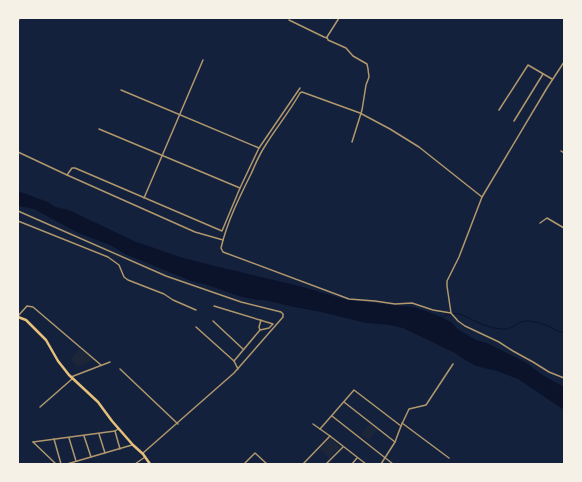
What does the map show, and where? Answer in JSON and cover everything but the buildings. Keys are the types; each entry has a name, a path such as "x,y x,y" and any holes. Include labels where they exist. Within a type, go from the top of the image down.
{"main road":[{"path":"18,316 26,320 46,340 58,361 72,378 98,402 118,429 144,455 150,464"}],"street":[{"path":"18,22 19,18"},
{"path":"327,38 339,18"},
{"path":"289,20 346,48 353,56 367,65 369,77 352,142"},
{"path":"144,198 203,60"},
{"path":"564,62 552,79 482,197 446,286 451,313 458,322 499,342 549,372 564,378"},
{"path":"499,110 528,65 552,79"},
{"path":"514,120 543,74"},
{"path":"67,175 72,168 74,168 222,231 259,148 300,88"},
{"path":"121,90 259,148"},
{"path":"451,313 433,310 412,303 395,304 349,299 223,252 221,248 223,240 237,203 263,148 289,111 300,92 305,92 360,113 390,129 419,147 482,197"},
{"path":"98,130 240,188"},
{"path":"18,152 196,232 223,240"},
{"path":"18,211 196,288 241,302 281,312 283,314 283,317 234,374 135,464"},
{"path":"540,223 547,218 564,228"},
{"path":"18,221 108,257 116,261 124,276 128,280 164,294 173,300 196,310"},
{"path":"18,316 27,306 33,306 101,365"},
{"path":"214,306 273,324 270,328 260,330 234,361"},
{"path":"260,330 259,327 261,320"},
{"path":"214,321 243,349"},
{"path":"196,327 234,361 238,369"},
{"path":"40,407 72,378 110,362"},
{"path":"381,464 395,442 402,423 410,409 427,404 453,364"},
{"path":"120,370 178,424"},
{"path":"320,429 355,390 401,426"},
{"path":"344,402 395,442"},
{"path":"332,416 393,464"},
{"path":"402,423 449,458"},
{"path":"313,424 366,464"},
{"path":"56,464 33,442 115,431 118,429"},
{"path":"115,431 120,449"},
{"path":"99,433 105,453"},
{"path":"84,435 90,457"},
{"path":"303,464 330,436"},
{"path":"69,437 76,461"},
{"path":"54,439 61,464"},
{"path":"67,464 133,445"},
{"path":"326,464 343,447"},
{"path":"245,463 255,453 267,464"},
{"path":"352,464 357,458"}],"shaded area":[{"path":"18,191 48,202 55,207 69,210 134,241 180,257 303,287 347,300 413,307 439,316 451,322 459,330 476,340 487,343 525,362 544,376 564,387 564,410 518,379 497,371 476,366 455,353 403,328 366,323 264,300 242,297 191,281 125,254 110,245 78,233 34,209 18,206"},
{"path":"79,349 93,360 77,367 71,359"},
{"path":"369,424 377,430 369,440 361,435"},
{"path":"330,437 340,447 329,458 320,449"}],"waterway":[{"path":"440,318 455,313 463,315 486,326 505,329 522,322 529,321 543,324 564,332"}]}
